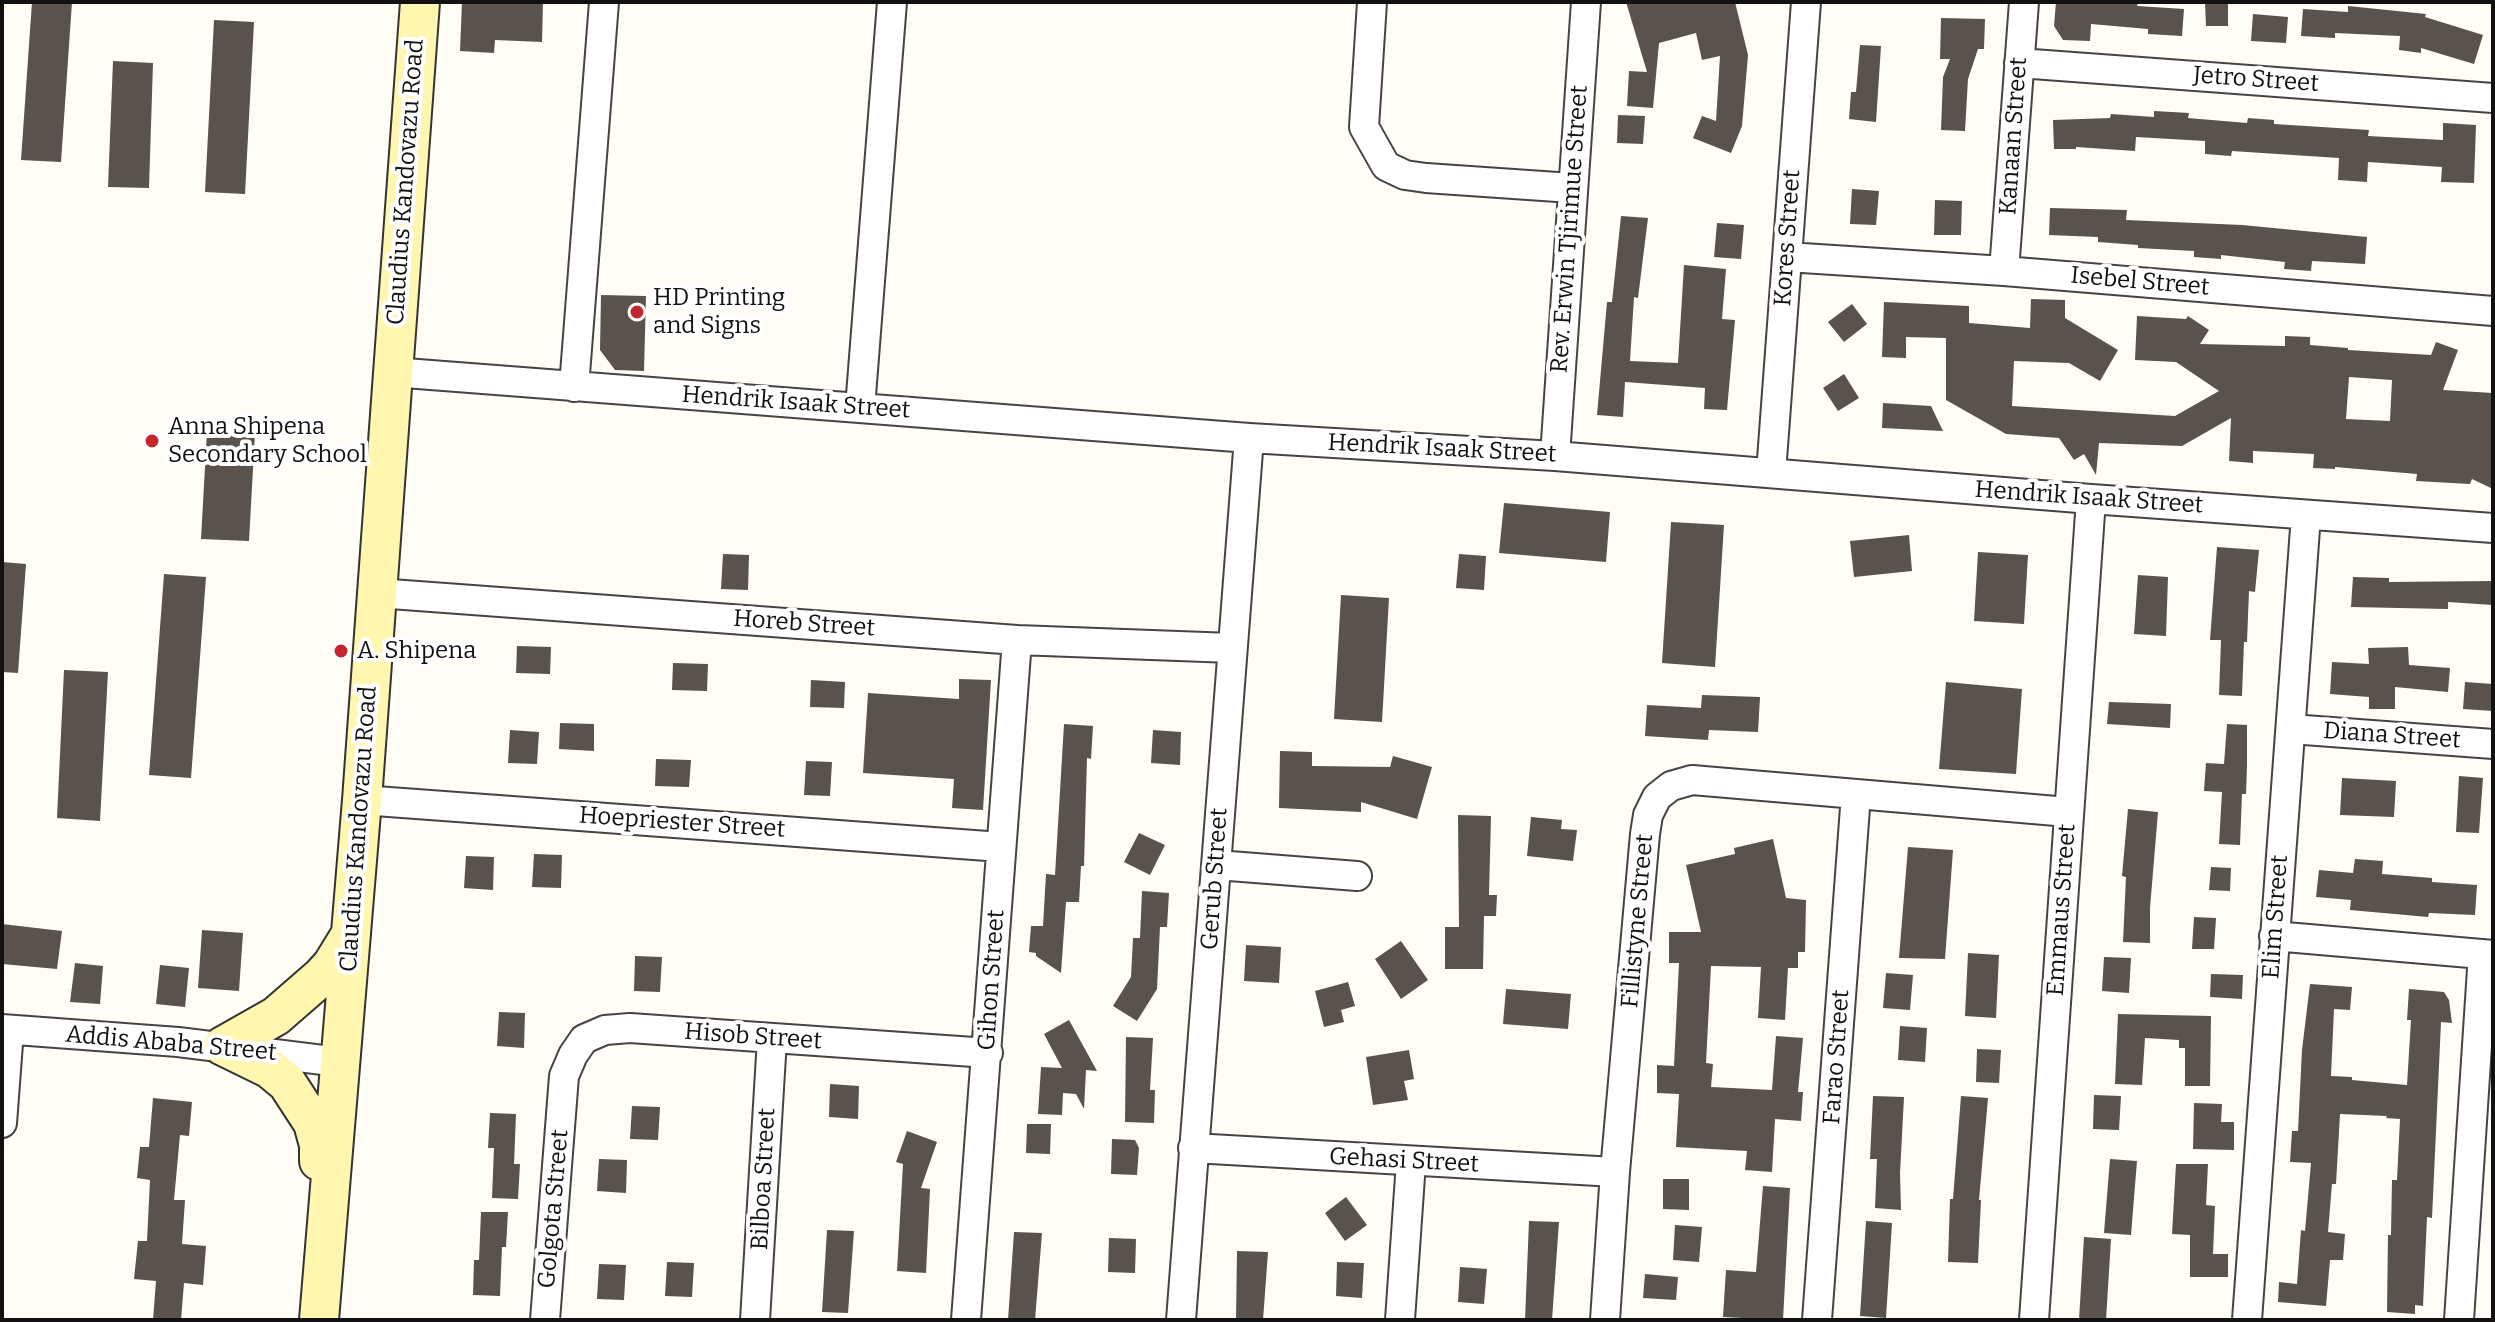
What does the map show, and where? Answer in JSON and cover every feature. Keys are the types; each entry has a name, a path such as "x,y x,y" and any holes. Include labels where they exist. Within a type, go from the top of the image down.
{"street":[{"name":"Claudius Kandovazu Road","path":"319,1320 352,932 420,2"},
{"path":"574,387 604,2"},
{"path":"860,408 892,2"},
{"path":"1372,2 1364,127 1386,166 1405,175 1426,178 1572,188"},
{"name":"Rev. Erwin Tjirimue Street","path":"1555,456 1586,2"},
{"name":"Kores Street","path":"1771,473 1806,2"},
{"name":"Kanaan Street","path":"2004,271 2024,2"},
{"name":"Jetro Street","path":"2019,63 2493,98"},
{"name":"Isebel Street","path":"1787,257 2004,271 2493,311"},
{"name":"Hendrik Isaak Street","path":"392,372 2493,528"},
{"name":"Gerub Street","path":"1181,1320 1249,438"},
{"name":"Emmaus Street","path":"2034,1320 2091,499"},
{"name":"Elim Street","path":"2247,1320 2306,515"},
{"name":"Horeb Street","path":"377,593 1017,640 1232,648"},
{"name":"Gihon Street","path":"966,1320 1017,640"},
{"name":"Diana Street","path":"2291,729 2493,744"},
{"name":"Fillistyne Street","path":"1605,1320 1645,834 1648,815 1657,797 1671,786 1692,780 2068,812"},
{"name":"Farao Street","path":"1817,1320 1856,794"},
{"name":"Hoepriester Street","path":"362,800 1001,847"},
{"path":"1217,865 1357,876"},
{"path":"223,1046 276,1016 322,976 352,932"},
{"path":"2274,936 2488,955 2482,1163 2459,1320"},
{"name":"Hisob Street","path":"563,1097 564,1076 573,1055 584,1039 605,1030 630,1028 988,1053"},
{"path":"2,1123 5,1030"},
{"name":"Addis Ababa Street","path":"5,1030 223,1046 339,1062"},
{"name":"Bilboa Street","path":"755,1320 772,1039"},
{"path":"223,1046 270,1069 287,1083 313,1123 319,1145 319,1320"},
{"name":"Golgota Street","path":"545,1320 563,1097"},
{"name":"Gehasi Street","path":"1193,1148 1615,1172"},
{"path":"1400,1320 1411,1162"}],"building":[{"path":"32,2 72,2 61,162 21,160"},
{"path":"462,2 543,2 542,42 495,40 494,53 460,51"},
{"path":"1626,2 1735,2 1748,55 1742,126 1731,153 1693,138 1702,116 1716,121 1720,56 1702,60 1696,33 1659,43 1653,108 1627,106 1629,71 1647,72"},
{"path":"2056,2 2138,2 2137,6 2184,9 2182,36 2148,34 2148,29 2091,24 2090,41 2063,40 2054,26"},
{"path":"2205,2 2228,2 2228,26 2206,26"},
{"path":"2348,6 2426,14 2425,17 2483,35 2474,64 2421,48 2421,53 2399,50 2400,36 2335,33 2335,38 2301,36 2303,9 2348,12"},
{"path":"2253,14 2288,17 2286,43 2251,41"},
{"path":"1941,18 1985,19 1984,49 1978,49 1968,79 1965,131 1941,130 1943,77 1950,59 1940,59"},
{"path":"214,20 254,22 245,194 205,192"},
{"path":"1860,45 1881,46 1876,122 1849,119 1851,92 1856,92"},
{"path":"113,61 153,63 149,188 108,187"},
{"path":"2154,111 2189,113 2188,118 2247,123 2248,118 2274,120 2274,124 2369,130 2368,136 2443,140 2443,123 2476,125 2474,183 2441,182 2442,167 2368,162 2367,182 2338,180 2339,158 2232,151 2231,156 2205,154 2205,141 2136,137 2135,151 2076,147 2054,149 2053,120 2110,118 2111,114 2154,117"},
{"path":"1618,115 1645,116 1643,144 1617,143"},
{"path":"1852,189 1879,191 1876,225 1850,224"},
{"path":"1935,200 1962,201 1961,235 1934,235"},
{"path":"2050,208 2127,210 2126,220 2242,225 2367,237 2365,264 2312,261 2311,271 2284,269 2285,262 2221,255 2221,259 2194,257 2194,251 2138,248 2138,245 2098,242 2098,237 2049,235"},
{"path":"1621,216 1648,218 1638,298 1634,297 1630,361 1678,363 1684,265 1726,269 1722,319 1735,320 1727,410 1704,409 1705,388 1625,382 1623,417 1597,415 1607,302 1612,302"},
{"path":"1717,223 1744,225 1741,259 1714,257"},
{"path":"601,295 646,296 644,371 615,370 600,350"},
{"path":"2031,299 2065,300 2065,318 2118,350 2100,381 2069,363 2014,361 2012,406 2175,416 2219,391 2176,362 2135,360 2137,316 2186,319 2188,316 2209,330 2200,344 2285,346 2285,336 2310,337 2310,345 2431,355 2436,342 2458,350 2443,390 2493,393 2493,489 2472,479 2470,484 2416,481 2417,474 2313,468 2314,454 2253,451 2253,463 2229,461 2231,418 2182,446 2099,443 2096,475 2084,454 2074,460 2059,438 2006,434 1946,400 1946,338 1906,337 1906,358 1882,357 1884,302 1969,306 1969,323 2030,328","holes":["2349,377 2392,380 2390,421 2346,419"]},
{"path":"1852,304 1867,324 1844,342 1828,322"},
{"path":"1844,374 1859,398 1838,411 1823,388"},
{"path":"1883,403 1931,406 1943,431 1882,428"},
{"path":"207,431 255,433 249,541 201,539"},
{"path":"1504,503 1610,512 1606,562 1499,553"},
{"path":"1671,522 1724,525 1715,667 1662,663"},
{"path":"1909,535 1912,571 1854,577 1850,541"},
{"path":"2217,547 2259,550 2255,592 2249,591 2242,696 2219,695 2221,640 2210,640"},
{"path":"1978,552 2028,555 2024,624 1974,621"},
{"path":"723,554 749,555 748,590 721,589"},
{"path":"1459,554 1486,556 1484,590 1456,588"},
{"path":"2,562 26,564 18,673 2,672"},
{"path":"164,574 206,577 191,778 149,775"},
{"path":"2138,575 2168,577 2166,636 2134,634"},
{"path":"2353,577 2389,578 2389,582 2493,581 2493,605 2448,602 2448,609 2351,607"},
{"path":"1341,595 1389,598 1382,722 1334,719"},
{"path":"517,646 551,647 550,674 516,673"},
{"path":"2408,647 2409,665 2450,668 2448,692 2395,687 2395,709 2369,709 2369,697 2330,694 2332,662 2369,664 2368,648"},
{"path":"673,663 708,664 707,691 672,690"},
{"path":"64,670 108,672 100,821 57,818"},
{"path":"959,679 991,680 983,810 952,808 954,779 863,773 868,693 959,699"},
{"path":"811,680 845,682 844,708 810,707"},
{"path":"1946,682 2022,689 2016,774 1939,769"},
{"path":"2465,682 2493,684 2493,711 2463,709"},
{"path":"1702,695 1760,697 1758,732 1709,730 1708,740 1645,736 1647,705 1701,708"},
{"path":"2109,702 2171,704 2170,728 2107,724"},
{"path":"560,723 594,724 594,751 559,749"},
{"path":"1064,724 1093,726 1091,759 1087,758 1084,866 1081,866 1079,902 1066,902 1061,973 1036,953 1029,952 1031,926 1043,926 1046,874 1055,875"},
{"path":"2227,724 2247,725 2246,794 2242,794 2240,845 2219,844 2222,792 2204,791 2206,763 2224,764"},
{"path":"510,730 539,732 537,764 508,763"},
{"path":"1153,730 1181,732 1180,765 1151,763"},
{"path":"1280,751 1312,752 1312,766 1390,767 1393,756 1432,767 1417,819 1361,802 1361,812 1279,808"},
{"path":"656,759 691,760 689,787 655,786"},
{"path":"806,761 832,762 830,796 804,795"},
{"path":"2459,776 2483,778 2479,833 2456,832"},
{"path":"2342,778 2396,781 2394,817 2340,815"},
{"path":"2128,809 2158,812 2150,943 2123,942 2126,877 2122,876"},
{"path":"1458,815 1491,816 1489,895 1497,895 1496,916 1484,916 1483,969 1445,969 1445,927 1459,927"},
{"path":"1531,817 1562,820 1561,829 1577,830 1573,861 1527,856"},
{"path":"1139,833 1165,845 1150,875 1124,862"},
{"path":"1773,839 1786,898 1806,900 1805,952 1798,952 1798,968 1788,968 1785,1020 1758,1018 1761,967 1711,966 1706,1063 1713,1064 1711,1087 1772,1090 1776,1036 1803,1038 1798,1092 1803,1092 1801,1121 1775,1119 1772,1172 1745,1170 1747,1151 1676,1147 1679,1094 1657,1093 1657,1065 1674,1066 1679,963 1669,963 1669,932 1701,932 1686,865 1735,854 1734,848"},
{"path":"1908,847 1953,850 1945,959 1899,958"},
{"path":"534,854 562,855 561,888 532,887"},
{"path":"466,856 494,857 493,890 464,888"},
{"path":"2355,859 2383,861 2382,874 2477,885 2475,915 2429,913 2428,917 2350,910 2351,900 2316,897 2319,870 2353,873"},
{"path":"2211,867 2231,868 2230,891 2209,890"},
{"path":"1142,891 1169,893 1167,927 1160,927 1157,989 1137,1021 1113,1006 1131,977 1133,938 1140,938"},
{"path":"2194,917 2216,918 2214,949 2192,949"},
{"path":"2,924 62,931 57,969 2,964"},
{"path":"202,930 243,933 239,991 198,988"},
{"path":"1401,941 1428,980 1401,999 1375,959"},
{"path":"1246,945 1281,947 1279,983 1244,981"},
{"path":"1968,953 1999,955 1996,1018 1965,1016"},
{"path":"635,956 662,957 660,992 634,991"},
{"path":"2104,957 2131,958 2129,993 2102,991"},
{"path":"75,963 103,966 100,1004 70,1002"},
{"path":"160,965 189,968 185,1007 156,1004"},
{"path":"1886,973 1913,975 1910,1010 1883,1008"},
{"path":"2211,974 2243,975 2242,999 2210,997"},
{"path":"1348,982 1355,1006 1341,1010 1344,1022 1324,1027 1315,991"},
{"path":"2310,984 2352,987 2350,1010 2334,1009 2331,1076 2352,1077 2352,1080 2407,1085 2411,1020 2407,1020 2409,989 2444,992 2449,1000 2452,1023 2441,1022 2432,1218 2427,1217 2423,1306 2415,1305 2415,1314 2387,1312 2388,1235 2391,1235 2392,1180 2397,1180 2400,1119 2387,1116 2340,1114 2336,1184 2332,1184 2328,1232 2345,1234 2343,1260 2330,1260 2326,1306 2278,1302 2279,1282 2297,1284 2301,1230 2305,1231 2311,1163 2290,1162 2292,1131 2298,1131 2302,1050"},
{"path":"1506,989 1571,994 1568,1029 1503,1024"},
{"path":"499,1012 525,1013 524,1048 497,1046"},
{"path":"2118,1014 2211,1016 2210,1086 2185,1086 2185,1048 2179,1048 2179,1040 2145,1038 2142,1085 2115,1084"},
{"path":"1069,1020 1097,1071 1086,1070 1084,1109 1076,1094 1063,1093 1062,1115 1038,1114 1041,1067 1062,1068 1044,1034"},
{"path":"1900,1026 1927,1028 1925,1062 1898,1060"},
{"path":"1126,1037 1153,1038 1150,1090 1155,1090 1154,1123 1125,1122"},
{"path":"1977,1049 2001,1050 1999,1083 1976,1082"},
{"path":"1409,1050 1414,1079 1404,1081 1408,1100 1373,1105 1366,1057"},
{"path":"830,1084 859,1086 858,1119 829,1117"},
{"path":"2094,1095 2121,1096 2119,1130 2093,1129"},
{"path":"1873,1096 1904,1097 1901,1210 1875,1208 1877,1159 1870,1159"},
{"path":"1961,1096 1988,1098 1979,1200 1978,1263 1948,1262 1950,1199 1953,1199"},
{"path":"153,1098 192,1102 189,1136 180,1135 174,1200 185,1200 182,1244 206,1246 203,1285 184,1283 181,1320 153,1320 156,1281 134,1279 138,1241 147,1241 150,1180 137,1178 140,1147 149,1147"},
{"path":"2194,1103 2222,1104 2221,1122 2234,1122 2234,1150 2193,1149"},
{"path":"632,1106 660,1107 658,1140 630,1139"},
{"path":"490,1113 516,1114 514,1164 520,1164 518,1199 492,1198 494,1148 488,1148"},
{"path":"1027,1124 1051,1124 1050,1154 1026,1153"},
{"path":"907,1131 937,1142 921,1188 930,1189 926,1273 897,1271 903,1164 896,1162"},
{"path":"1112,1139 1135,1140 1139,1148 1137,1175 1111,1174"},
{"path":"599,1159 627,1160 626,1193 597,1191"},
{"path":"2110,1159 2137,1161 2131,1235 2104,1233"},
{"path":"2176,1164 2208,1164 2206,1205 2215,1206 2213,1254 2228,1254 2228,1277 2190,1277 2190,1235 2172,1234"},
{"path":"1663,1179 1689,1179 1689,1210 1663,1209"},
{"path":"1763,1186 1790,1188 1783,1320 1723,1317 1726,1270 1756,1272"},
{"path":"1346,1197 1367,1225 1345,1241 1325,1213"},
{"path":"481,1212 508,1212 506,1247 502,1247 500,1296 473,1295 474,1260 479,1260"},
{"path":"1529,1221 1559,1222 1552,1320 1525,1320"},
{"path":"1866,1221 1892,1223 1886,1318 1860,1316"},
{"path":"1675,1225 1702,1227 1699,1262 1673,1260"},
{"path":"827,1230 854,1231 848,1313 822,1312"},
{"path":"1014,1232 1042,1233 1035,1320 1008,1320"},
{"path":"2084,1237 2111,1239 2106,1320 2079,1320"},
{"path":"1109,1238 1136,1239 1135,1273 1108,1272"},
{"path":"1237,1251 1268,1252 1263,1320 1236,1320"},
{"path":"667,1262 694,1263 692,1297 665,1296"},
{"path":"1337,1262 1364,1263 1362,1298 1336,1296"},
{"path":"599,1264 626,1265 624,1300 597,1299"},
{"path":"1460,1267 1487,1269 1484,1304 1458,1302"},
{"path":"1645,1274 1678,1277 1676,1300 1643,1298"}],"place":[{"name":"HD Printing and Signs","path":"637,312"},
{"name":"Anna Shipena Secondary School","path":"152,441"},
{"name":"A. Shipena","path":"341,651"}]}
